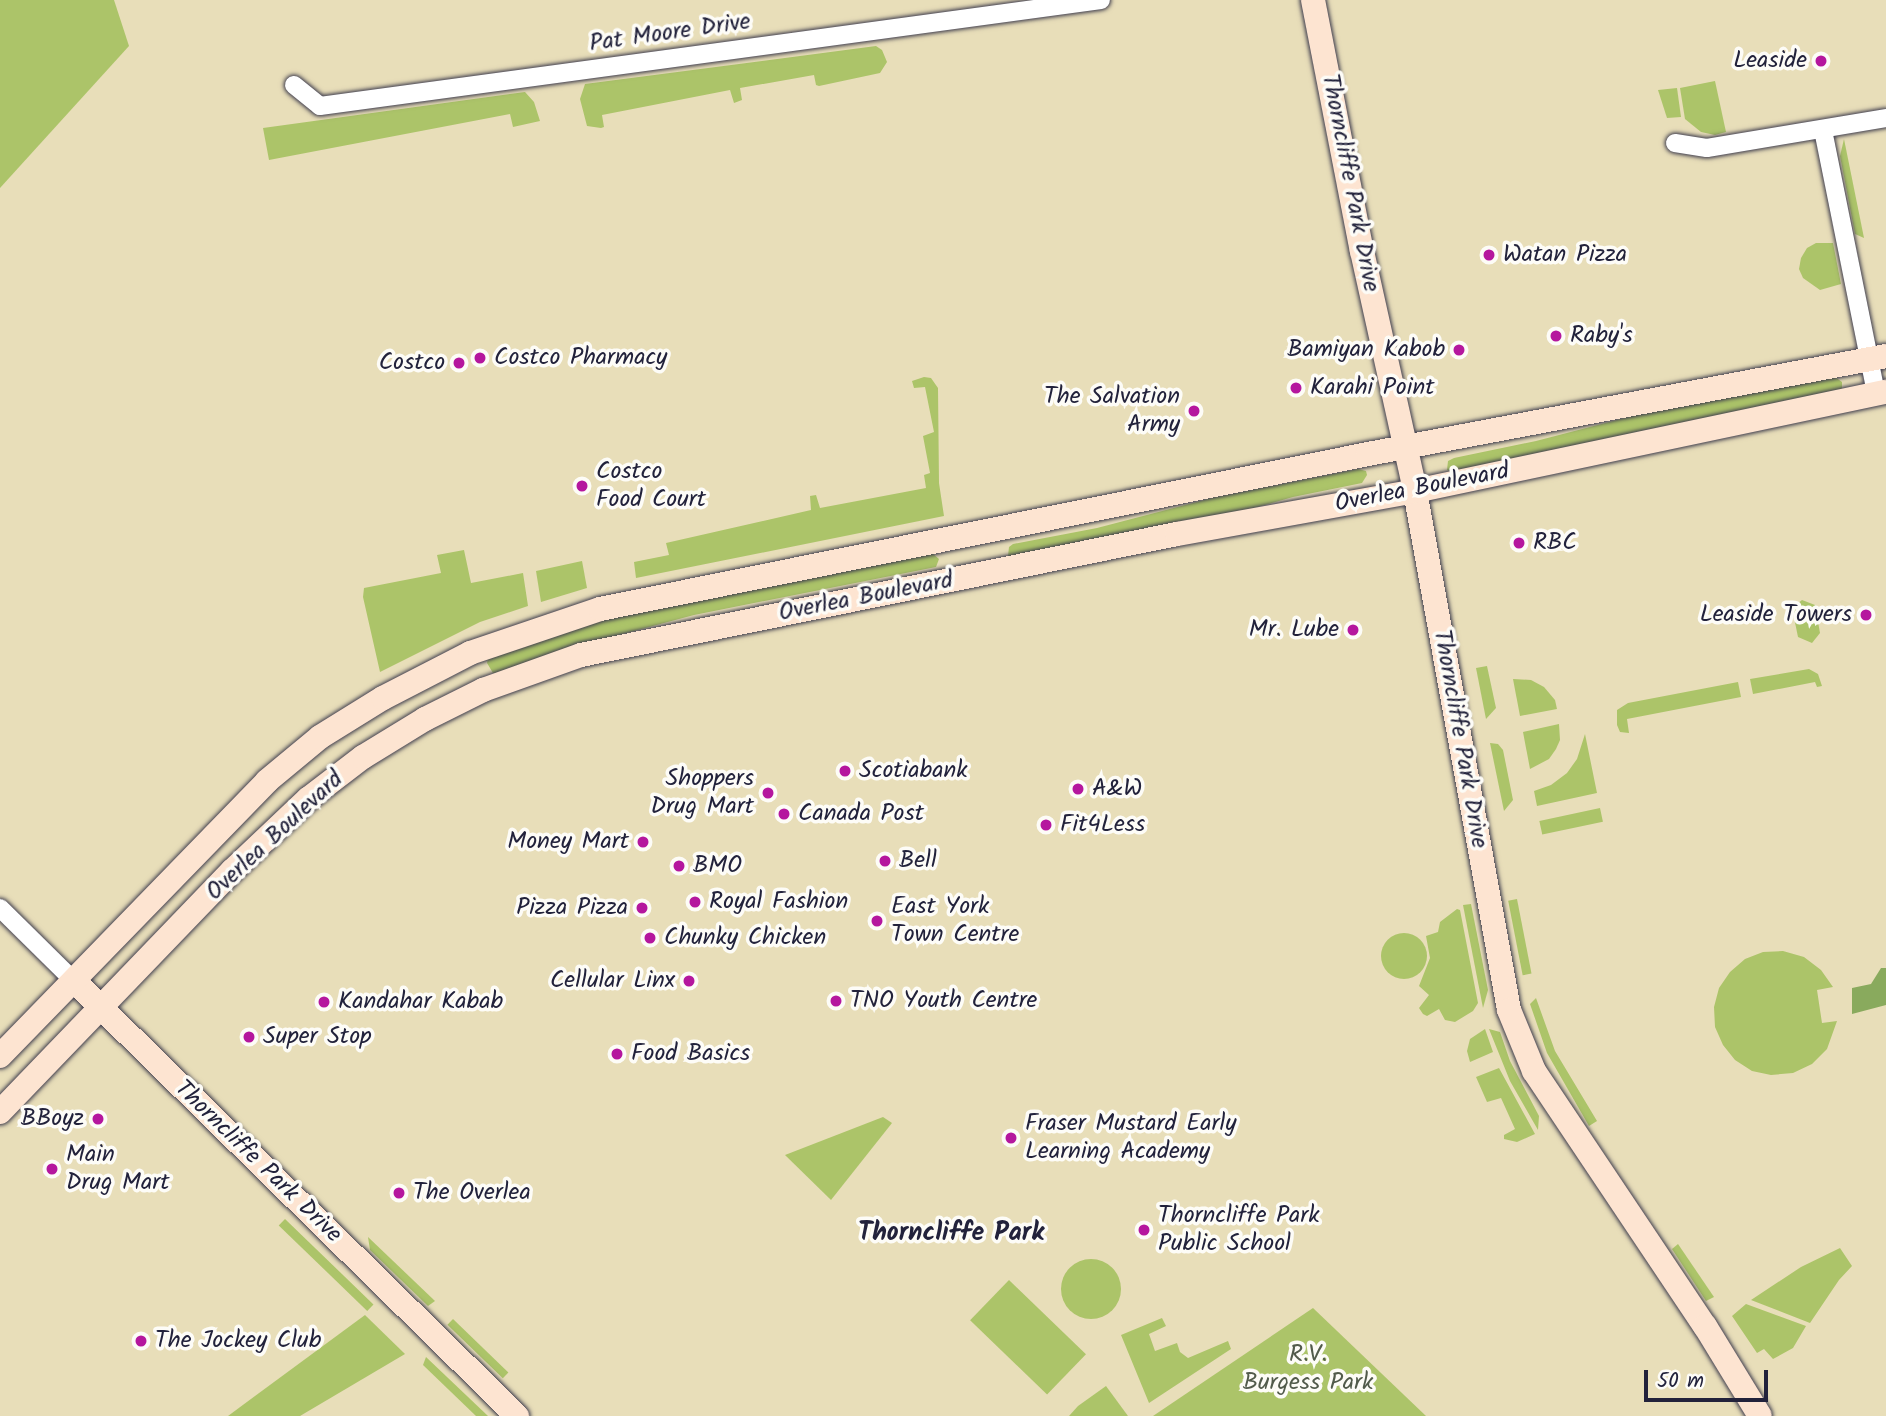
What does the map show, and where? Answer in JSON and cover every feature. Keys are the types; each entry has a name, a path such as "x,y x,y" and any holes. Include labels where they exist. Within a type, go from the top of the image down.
{"main road":[{"name":"Thorncliffe Park Drive","path":"1313,0 1362,251 1415,491 1510,1010 1534,1071 1705,1326 1760,1416"},
{"name":"Overlea Boulevard","path":"0,1056 267,781 320,737 383,698 470,653 600,609 1406,448 1877,358"},
{"name":"Overlea Boulevard","path":"0,1112 232,871 308,799 363,757 425,719 483,690 581,655 1177,534 1415,491 1881,393"},
{"name":"Thorncliffe Park Drive","path":"75,981 100,1009 517,1416"}],"street":[{"name":"Pat Moore Drive","path":"294,85 320,106 1101,0"},
{"path":"1675,144 1707,148 1886,118"},
{"path":"1823,130 1877,358 1881,393"},
{"name":"Thorncliffe Park Drive","path":"0,908 75,981"}],"green space":[{"path":"0,0 114,0 129,46 0,188"},
{"path":"876,46 882,50 887,62 880,73 819,86 816,85 814,75 740,88 742,100 734,103 730,90 602,115 604,127 601,128 587,126 580,99 585,84"},
{"path":"1715,81 1726,132 1715,135 1701,132 1685,119 1680,88"},
{"path":"1677,88 1681,117 1667,118 1658,90"},
{"path":"525,92 534,102 540,121 513,127 510,114 269,160 263,128"},
{"path":"1844,139 1864,238 1855,234 1840,156"},
{"path":"1816,243 1833,243 1841,284 1820,290 1803,278 1799,269 1801,258 1807,248"},
{"path":"1835,377 1842,382 1842,392 1456,473 1447,470 1448,461 1454,458 1536,441 1640,414"},
{"path":"931,378 938,388 939,483 944,516 636,578 634,562 669,555 666,543 811,510 810,496 816,495 820,508 926,488 924,475 930,473 923,436 934,432 925,387 914,388 912,381"},
{"path":"1358,469 1366,471 1367,475 1362,483 1293,497 1204,522 1011,558 1008,556 1009,547 1013,544 1097,528 1212,498"},
{"path":"464,550 471,583 523,573 528,606 480,622 380,672 363,597 364,588 441,573 437,555"},
{"path":"932,553 939,559 936,567 694,615 578,646 501,673 493,673 487,663 488,658 560,628"},
{"path":"582,561 587,588 541,602 536,571"},
{"path":"1802,600 1815,605 1820,633 1812,643 1798,637 1792,608"},
{"path":"1487,666 1496,708 1486,719 1476,668"},
{"path":"1809,669 1818,674 1822,686 1817,687 1815,682 1753,694 1750,679"},
{"path":"1513,679 1531,680 1544,687 1555,700 1557,709 1520,716"},
{"path":"1738,682 1741,697 1627,719 1629,733 1620,732 1617,725 1617,710 1628,703"},
{"path":"1559,724 1560,740 1556,749 1549,759 1530,769 1523,732"},
{"path":"1585,734 1597,793 1537,806 1534,791 1551,785 1567,773 1577,759"},
{"path":"1490,743 1498,744 1503,750 1513,800 1504,811"},
{"path":"1600,808 1603,822 1542,835 1539,821"},
{"path":"1517,899 1532,974 1523,975 1508,901"},
{"path":"1471,904 1488,990 1483,1008 1463,905"},
{"path":"1457,909 1460,910 1478,1003 1473,1011 1455,1022 1445,1020 1439,1009 1427,1016 1423,1014 1419,1008 1429,995 1419,986 1430,958 1426,936 1438,932 1440,922"},
{"path":"1404,933 1420,940 1427,956 1420,972 1404,979 1388,972 1381,956 1388,940"},
{"path":"1783,951 1804,957 1821,970 1833,987 1817,990 1822,1023 1837,1021 1827,1049 1812,1064 1793,1073 1771,1075 1752,1071 1735,1060 1723,1045 1715,1027 1714,1007 1719,988 1730,972 1745,959 1763,952"},
{"path":"1881,968 1886,968 1886,1005 1852,1014 1852,988 1871,984"},
{"path":"1536,998 1555,1051 1597,1121 1589,1126 1547,1053 1530,1004"},
{"path":"1485,1029 1493,1052 1470,1062 1467,1051 1470,1039"},
{"path":"1489,1029 1500,1032 1510,1061 1539,1116 1538,1130 1510,1081"},
{"path":"1499,1068 1535,1134 1517,1142 1504,1139 1504,1135 1515,1129 1501,1098 1487,1102 1476,1077"},
{"path":"883,1117 892,1123 831,1200 785,1155"},
{"path":"285,1219 373,1304 367,1311 279,1225"},
{"path":"368,1237 435,1301 428,1306 370,1250"},
{"path":"1678,1244 1714,1297 1706,1301 1672,1249"},
{"path":"1840,1248 1852,1266 1839,1280 1810,1323 1751,1300 1801,1267"},
{"path":"1085,1259 1097,1259 1113,1267 1119,1277 1119,1301 1113,1311 1097,1319 1085,1319 1069,1311 1061,1295 1061,1283 1069,1267"},
{"path":"1009,1280 1086,1354 1047,1395 970,1320"},
{"path":"1746,1304 1806,1326 1793,1348 1773,1359 1764,1349 1757,1353 1732,1316"},
{"name":"R.V. Burgess Park","path":"1313,1308 1426,1416 1153,1416"},
{"path":"365,1315 405,1354 300,1416 228,1416"},
{"path":"1162,1318 1166,1326 1149,1334 1155,1351 1177,1343 1180,1352 1188,1358 1228,1341 1231,1349 1149,1403 1121,1335"},
{"path":"453,1319 508,1372 503,1378 447,1325"},
{"path":"426,1357 488,1416 476,1416 423,1365"},
{"path":"1106,1386 1128,1416 1069,1416 1078,1406"}],"place":[{"name":"Leaside","path":"1821,61"},
{"name":"Watan Pizza","path":"1489,255"},
{"name":"Raby's","path":"1556,336"},
{"name":"Bamiyan Kabob","path":"1459,350"},
{"name":"Costco Pharmacy","path":"480,358"},
{"name":"Costco","path":"459,363"},
{"name":"Karahi Point","path":"1296,388"},
{"name":"The Salvation Army","path":"1194,411"},
{"name":"Costco Food Court","path":"582,486"},
{"name":"RBC","path":"1519,543"},
{"name":"Leaside Towers","path":"1866,615"},
{"name":"Mr. Lube","path":"1353,630"},
{"name":"Scotiabank","path":"845,771"},
{"name":"A&W","path":"1078,789"},
{"name":"Shoppers Drug Mart","path":"768,793"},
{"name":"Canada Post","path":"784,814"},
{"name":"Fit4Less","path":"1046,825"},
{"name":"Money Mart","path":"643,842"},
{"name":"Bell","path":"885,861"},
{"name":"BMO","path":"679,866"},
{"name":"Royal Fashion","path":"695,902"},
{"name":"Pizza Pizza","path":"642,908"},
{"name":"East York Town Centre","path":"877,921"},
{"name":"Chunky Chicken","path":"650,938"},
{"name":"Cellular Linx","path":"689,981"},
{"name":"TNO Youth Centre","path":"836,1001"},
{"name":"Kandahar Kabab","path":"324,1002"},
{"name":"Super Stop","path":"249,1037"},
{"name":"Food Basics","path":"617,1054"},
{"name":"BBoyz","path":"98,1119"},
{"name":"Fraser Mustard Early Learning Academy","path":"1011,1138"},
{"name":"Main Drug Mart","path":"52,1169"},
{"name":"The Overlea","path":"399,1193"},
{"name":"Thorncliffe Park Public School","path":"1144,1230"},
{"name":"The Jockey Club","path":"141,1341"}],"district":[{"name":"Thorncliffe Park","path":"951,1234"}]}
